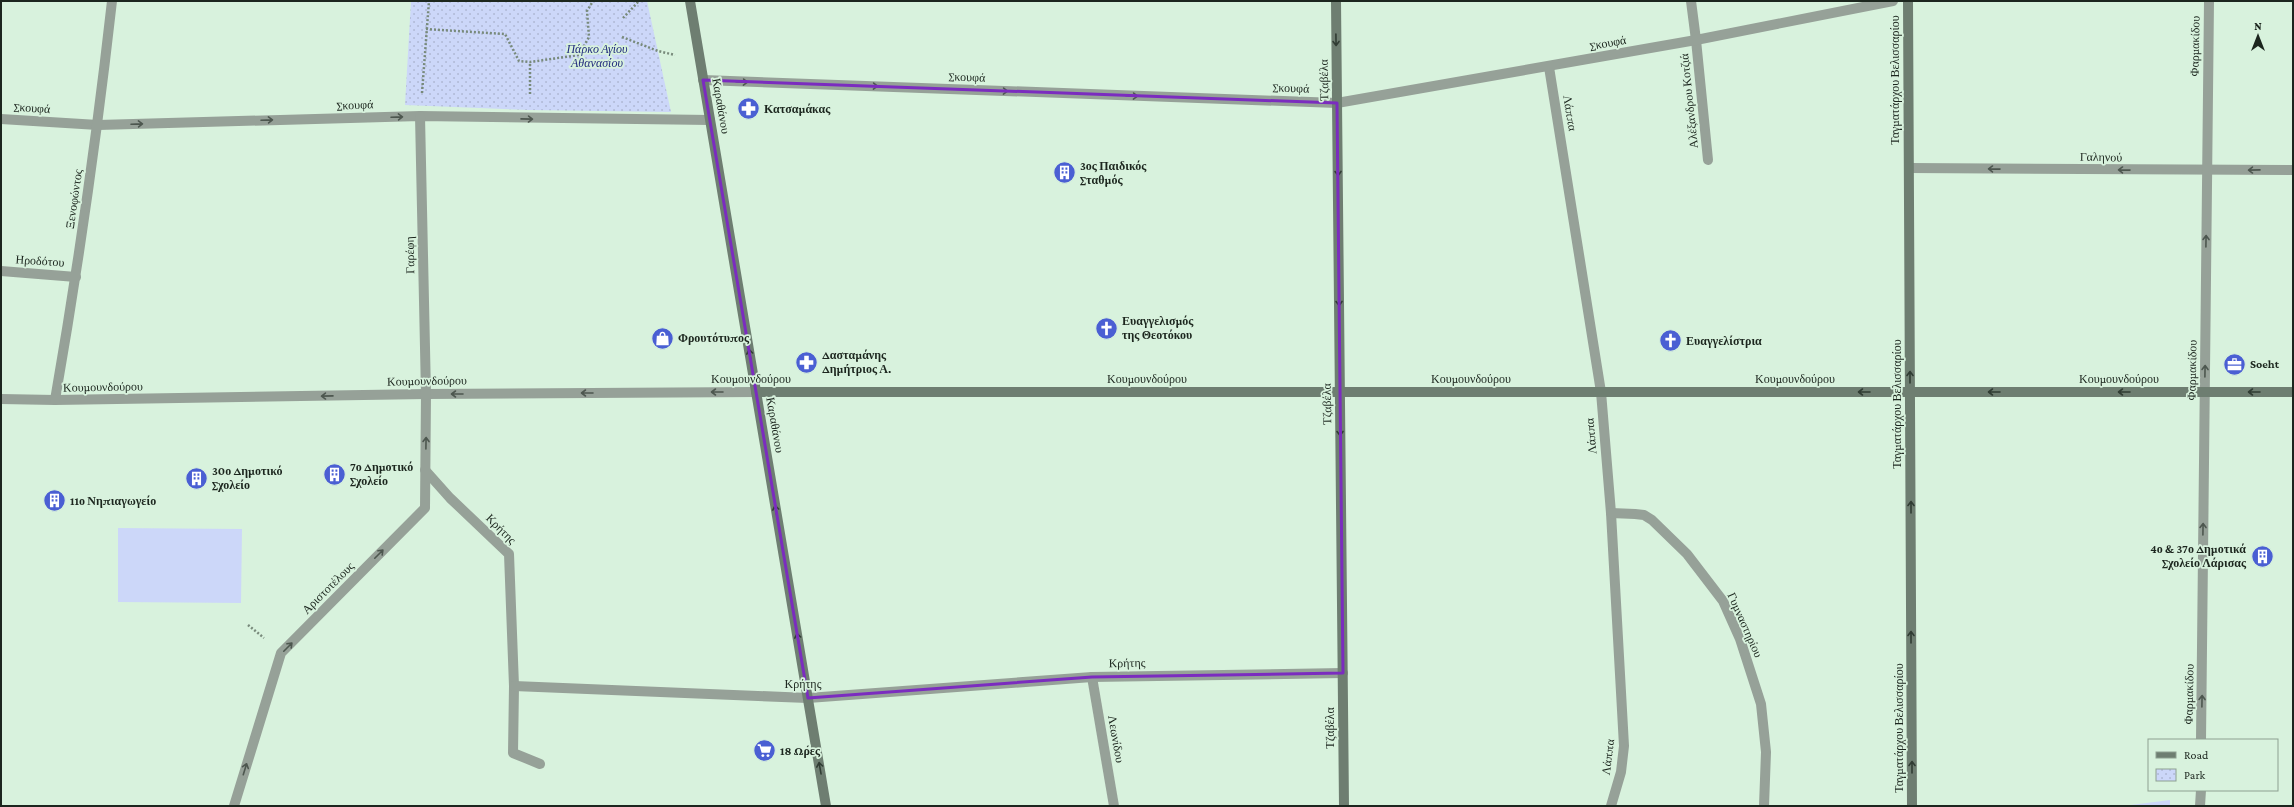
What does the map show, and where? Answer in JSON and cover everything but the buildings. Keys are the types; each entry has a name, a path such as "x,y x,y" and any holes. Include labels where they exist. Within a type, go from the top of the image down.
{"street":[{"name":"Ξενοφώντος","path":"55,400 76,277 98,125 112,1"},
{"name":"Καραθάνου","path":"690,1 826,806"},
{"name":"Τζαβέλα","path":"1336,1 1344,806"},
{"name":"Αλέξανδρου Κοτζιά","path":"1691,1 1708,160"},
{"name":"Σκουφά","path":"703,80 1337,103 1696,40 1893,1"},
{"name":"Ταγματάρχου Βελισσαρίου","path":"1908,1 1912,806"},
{"name":"Φαρμακίδου","path":"2201,739 2209,1"},
{"name":"Λάππα","path":"1549,66 1601,392 1611,513 1624,746 1621,772 1611,806"},
{"name":"Σκουφά","path":"1,119 98,125 420,116 710,120"},
{"name":"Γαρέφη","path":"420,116 426,394"},
{"name":"Γαληνού","path":"1909,168 2207,171 2293,170"},
{"name":"Ηροδότου","path":"1,271 76,277"},
{"name":"Κουμουνδούρου","path":"1,399 55,400 426,394 756,392 2293,392"},
{"name":"Αριστοτέλους","path":"234,806 281,653 425,508 426,394"},
{"name":"Κρήτης","path":"425,470 450,498 509,554 514,686 808,698 1092,677 1343,673"},
{"name":"Γυμναστηρίου","path":"1611,513 1644,515 1652,520 1687,554 1723,601 1740,639 1761,704 1766,752 1764,806"},
{"name":"Λεωνίδου","path":"1092,677 1114,806"},
{"path":"514,686 513,753 540,764"},
{"path":"2200,806 2201,791"}],"path":[{"path":"420,116 429,1"},
{"path":"426,29 505,34 519,61 530,62 579,55 589,37 587,10 593,1"},
{"path":"623,18 639,1"},
{"path":"588,23 589,27"},
{"path":"622,37 658,51 699,59"},
{"path":"530,62 530,69"}],"highlighted area":[{"path":"703,80 1337,103 1343,673 1092,677 808,698"}],"green space":[{"name":"Πάρκο Αγίου Αθανασίου","path":"411,1 647,1 671,112 529,110 405,105"},
{"path":"118,528 242,529 241,603 118,602"},
{"path":"2170,800 2170,806 2123,806"}],"place":[{"name":"Κατσαμάκας","path":"749,109"},
{"name":"3ος Παιδικός Σταθμός","path":"1064,173"},
{"name":"Ευαγγελισμός της Θεοτόκου","path":"1107,328"},
{"name":"Φρουτότυπος","path":"663,338"},
{"name":"Ευαγγελίστρια","path":"1670,341"},
{"name":"Δασταμάνης Δημήτριος Α.","path":"806,362"},
{"name":"Soeht","path":"2234,364"},
{"name":"7ο Δημοτικό Σχολείο","path":"334,474"},
{"name":"30ο Δημοτικό Σχολείο","path":"196,478"},
{"name":"11ο Νηπιαγωγείο","path":"54,501"},
{"name":"4ο & 37ο Δημοτικά Σχολείο Λάρισας","path":"2262,556"},
{"name":"18 Ώρες","path":"765,751"}]}
